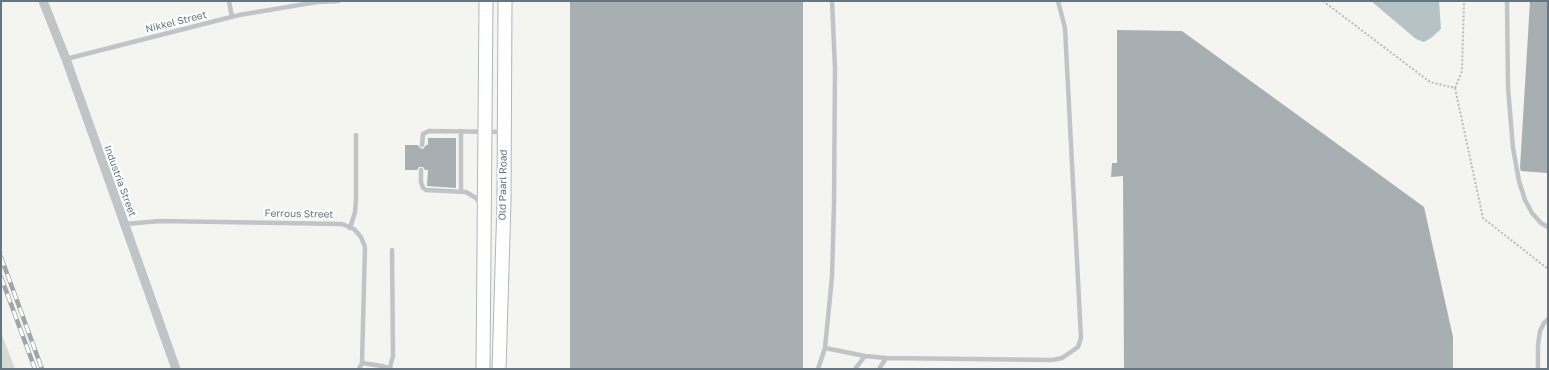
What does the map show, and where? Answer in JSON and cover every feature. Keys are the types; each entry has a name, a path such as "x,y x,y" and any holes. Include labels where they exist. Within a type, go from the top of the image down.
{"main road":[{"name":"Old Paarl Road","path":"483,369 486,1"},
{"name":"Old Paarl Road","path":"499,369 505,1"}],"street":[{"name":"Industria Street","path":"43,1 66,59 176,369"}],"lane":[{"path":"228,1 232,17"},
{"name":"Nikkel Street","path":"66,59 232,17 317,2 339,1"},
{"path":"818,369 825,348 832,276 835,68 832,1"},
{"path":"825,348 865,356 886,358 1052,360 1062,358 1078,347 1081,338 1065,28 1058,1"},
{"path":"1507,1 1508,88 1513,148 1519,181 1525,200 1532,213 1541,223 1548,227"},
{"path":"461,191 462,131"},
{"path":"422,145 423,134 426,132 504,132"},
{"path":"356,135 356,200 355,212 350,228 354,229 361,237 365,248 362,363 360,369"},
{"path":"421,170 421,182 423,188 426,190 461,191 470,193 476,198 485,212"},
{"name":"Ferrous Street","path":"124,224 160,221 342,224 350,228"},
{"path":"362,363 391,368 393,356 392,250"},
{"path":"1538,369 1539,338 1544,324 1548,319"},
{"path":"855,369 865,356"},
{"path":"879,369 886,358"}],"path":[{"path":"1323,1 1430,82 1455,88"},
{"path":"1464,1 1462,71 1455,88 1483,218 1548,269"}],"shaded area":[{"path":"1371,1 1439,1 1441,29 1424,42 1416,39"},
{"path":"1,332 15,369 1,369"}],"building":[{"path":"570,1 803,1 803,369 570,369"},
{"path":"1530,1 1548,1 1548,173 1521,171 1520,168"},
{"path":"1117,30 1182,31 1424,207 1453,337 1453,369 1124,369 1123,176 1111,177 1112,163 1117,163"},
{"path":"428,138 456,138 456,188 427,186 428,170 425,170 423,167 419,167 417,170 405,170 405,145 418,145 423,149 426,145 428,145"}],"railway":[{"path":"1,257 42,369"},
{"path":"1,277 35,369"}]}
